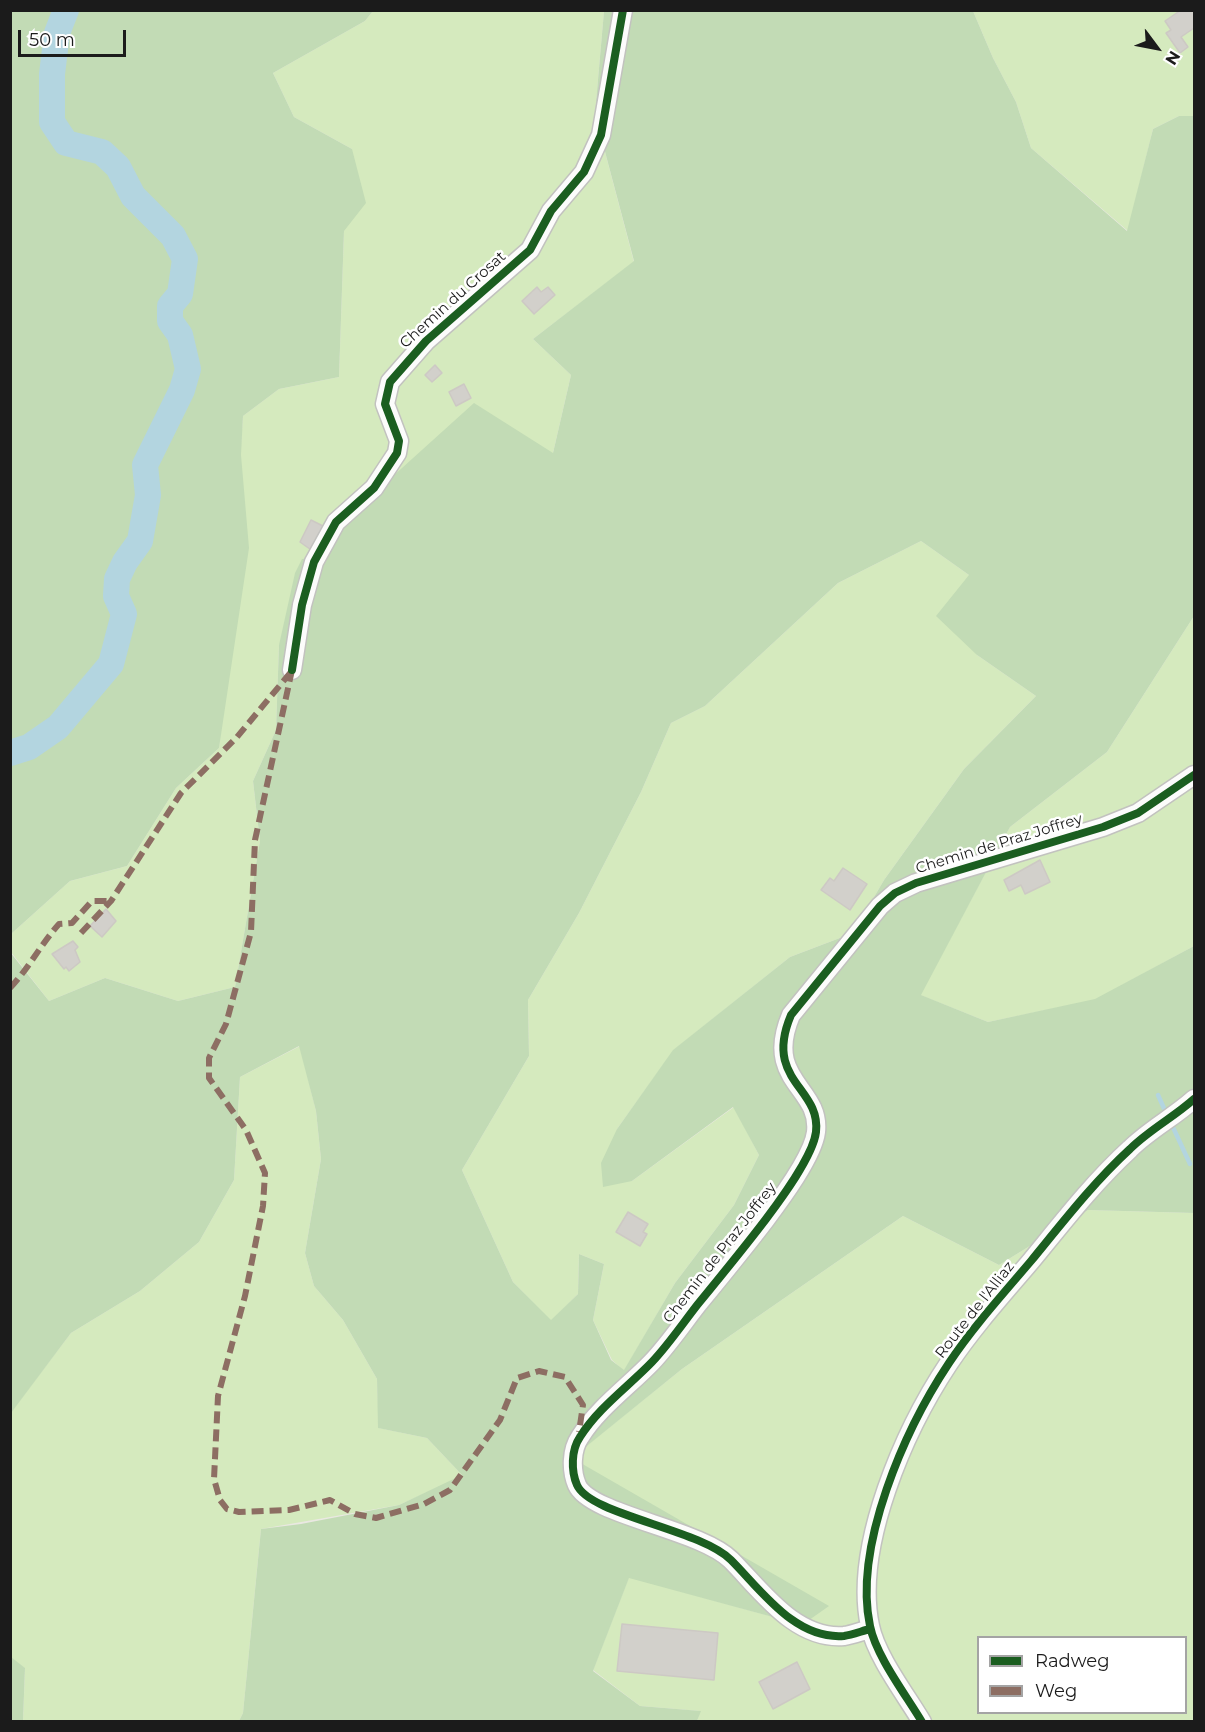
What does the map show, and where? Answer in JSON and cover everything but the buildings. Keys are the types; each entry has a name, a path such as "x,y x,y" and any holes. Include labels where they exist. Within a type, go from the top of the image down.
{"street":[{"name":"Chemin du Crosat","path":"292,670 302,606 314,562 336,522 374,488 397,453 399,441 385,404 390,382 426,341 530,250 551,211 584,172 602,135 623,10"},
{"name":"Chemin de Praz Joffrey","path":"870,1629 843,1636 815,1633 775,1608 724,1553 708,1542 597,1503 577,1486 572,1462 578,1438 592,1421 654,1360 768,1217 802,1165 816,1135 816,1121 785,1064 783,1034 791,1015 880,906 895,893 916,883 1104,827 1138,813 1171,794 1194,775"},
{"name":"Route de l'Alliaz","path":"922,1722 883,1657 870,1629 865,1593 868,1559 877,1521 899,1460 926,1402 950,1361 977,1326 1091,1188 1138,1141 1192,1101"}],"green space":[{"path":"11,10 373,11 365,21 273,73 294,117 352,149 366,203 344,231 339,377 279,389 243,416 241,455 249,548 219,748 176,788 127,866 70,881 11,934"},
{"path":"373,11 604,11 595,114 634,262 533,339 571,375 553,453 279,645 276,730 253,781 260,841 235,987 178,1001 105,978 49,1001 11,952 11,934 70,881 127,866 176,788 219,748 243,416 279,389 339,377 344,231 352,149 294,117 273,73 365,21"},
{"path":"604,11 973,11 993,58 1016,102 1031,148 1127,231 1153,129 1179,116 1194,116 1194,616 1107,752 1010,827 921,995 988,1022 1095,999 1194,946 1194,1213 1088,1210 999,1265 903,1216 682,1369 572,1458 829,1606 802,1625 629,1578 593,1671 640,1706 701,1711 697,1721 239,1721 243,1713 261,1529 301,1524 399,1505 462,1475 427,1438 378,1428 377,1379 343,1320 314,1286 305,1253 321,1159 316,1111 299,1046 240,1077 234,1180 199,1242 140,1291 71,1333 11,1413 10,952 49,1001 105,978 178,1001 235,987 260,841 253,781 276,730 279,645 295,573 302,559 324,557 340,524 474,403 553,453 571,375 533,339 634,261 595,114","holes":["921,541 969,575 936,616 977,655 1036,696 964,769 884,880 853,933 790,957 673,1050 617,1129 601,1163 603,1187 632,1181 733,1107 759,1155 734,1205 675,1283 624,1370 611,1360 593,1320 604,1264 579,1254 578,1294 551,1320 513,1282 462,1170 529,1056 528,1000 579,913 641,792 671,723 705,706 838,583"]},
{"path":"973,11 1194,11 1194,116 1179,116 1153,129 1128,231 1031,148 1016,102 993,58"},
{"path":"921,541 969,575 977,655 1036,696 964,769 884,880 853,933 790,957 674,1050 617,1129 632,1181 734,1107 759,1155 734,1205 675,1283 624,1371 612,1360 593,1320 604,1264 579,1254 578,1294 551,1321 513,1282 462,1170 529,1056 528,1000 579,913 641,792 671,723 705,706 838,583"},
{"path":"1194,616 1194,946 1095,1000 988,1022 920,995 1010,827 1107,752"},
{"path":"300,1046 316,1111 321,1159 305,1253 314,1286 343,1320 377,1379 379,1428 427,1438 463,1476 399,1505 261,1529 243,1713 239,1721 23,1721 25,1669 10,1657 10,1413 71,1333 140,1291 199,1242 234,1180 240,1077"},
{"path":"1088,1210 1194,1213 1194,1721 697,1722 700,1711 640,1706 593,1670 629,1577 802,1625 571,1458 682,1369 903,1216 999,1265"},
{"path":"11,1657 25,1668 23,1721 11,1721"}],"waterway":[{"path":"10,753 29,747 58,727 111,664 124,614 116,596 117,579 125,562 140,541 148,495 145,465 182,390 188,369 180,335 170,321 170,306 180,294 185,259 173,236 133,196 118,167 102,152 66,143 52,122 52,74 57,33 66,10"},
{"path":"1158,1095 1167,1115"},
{"path":"1171,1123 1190,1164"}],"marked path":[{"path":"292,670 255,840 251,932 226,1024 209,1058 209,1078 246,1130 265,1173 263,1206 245,1296 218,1396 214,1479 220,1500 227,1509 239,1512 289,1510 330,1500 355,1514 376,1518 424,1504 450,1490 500,1420 517,1378 539,1371 565,1377 583,1405 579,1432"},
{"path":"81,933 111,901 181,793 237,737 291,672"},
{"path":"10,988 59,924 72,923 92,901 111,901"}],"cycle path":[{"path":"292,670 302,605 314,562 336,522 374,488 397,453 399,441 385,404 390,382 426,341 530,250 551,211 584,172 601,135 623,10"},
{"path":"870,1629 844,1636 826,1635 810,1630 780,1611 731,1560 716,1549 696,1539 623,1514 586,1496 577,1485 574,1473 573,1461 577,1442 596,1416 664,1348 766,1219 803,1165 814,1142 815,1117 810,1104 788,1069 784,1055 784,1037 791,1015 880,906 895,893 916,883 1103,827 1138,813 1194,775"},
{"path":"922,1722 878,1650 870,1626 867,1594 869,1560 876,1525 900,1454 932,1390 958,1350 988,1311 1103,1175 1137,1142 1194,1099"}]}
